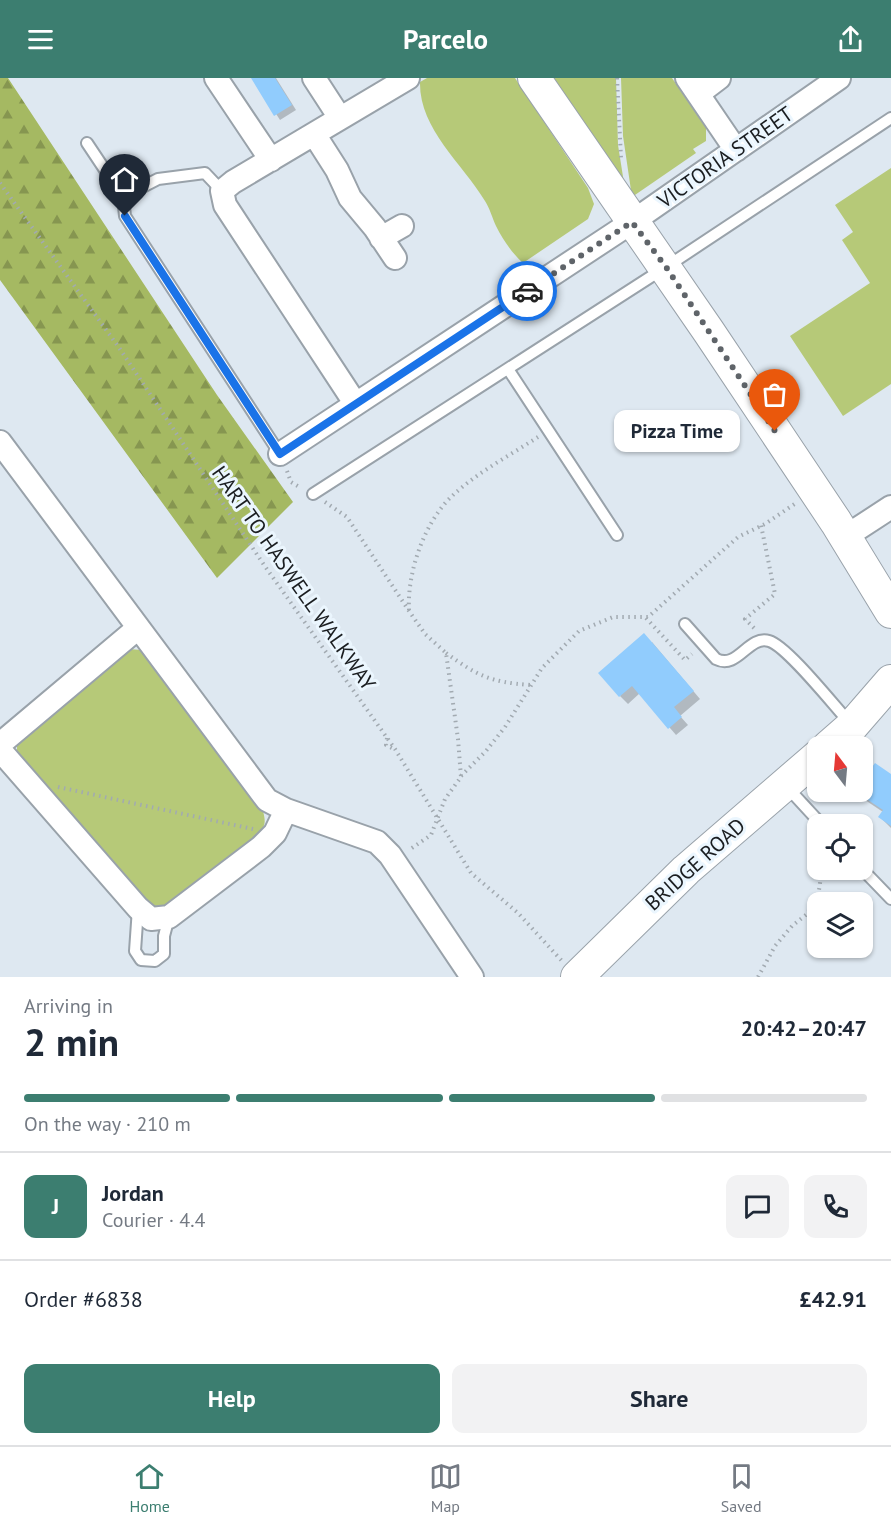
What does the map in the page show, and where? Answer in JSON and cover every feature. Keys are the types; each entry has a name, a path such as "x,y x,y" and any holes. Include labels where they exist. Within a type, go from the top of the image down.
{"street":[{"path":"216,78 272,160"},
{"path":"314,78 340,118"},
{"path":"355,403 225,205 222,191 233,182 408,78"},
{"path":"534,78 632,222 666,267 845,537 891,612"},
{"path":"719,78 692,86 736,150"},
{"name":"VICTORIA STREET","path":"280,454 632,222 839,78"},
{"path":"314,134 337,170 350,198 395,258"},
{"path":"381,238 402,226"},
{"path":"0,442 267,800 286,810 377,842 394,860 472,977"},
{"path":"845,537 891,507"},
{"path":"0,744 138,628"},
{"path":"841,736 891,681"},
{"path":"0,750 138,908 151,919 169,916 261,847 275,833 286,810"},
{"name":"BRIDGE ROAD","path":"577,977 686,870 807,765"}],"lane":[{"path":"313,494 666,267 891,118"},
{"path":"87,143 123,197 125,216 280,454"},
{"path":"123,197 158,179 205,173 222,191"},
{"path":"508,369 617,535"},
{"path":"685,624 716,659 727,662 759,643 770,641 784,650 852,726"},
{"path":"785,784 812,814"},
{"path":"873,880 891,899"},
{"path":"138,908 135,951 141,960 155,961 164,954 164,936 169,916"}],"path":[{"path":"617,78 621,161"},
{"name":"HART TO HASWELL WALKWAY","path":"0,183 120,349 264,565 387,737 471,873 518,913 577,977"},
{"path":"409,611 411,574 420,545 450,498 476,477 548,430"},
{"path":"280,454 291,482 347,517 425,634 473,672 502,683 530,685"},
{"path":"394,860 430,835 445,799 461,777 505,727 542,668 579,631 613,617 648,617 738,537 814,491"},
{"path":"759,643 754,627 745,619 775,594 761,525"},
{"path":"645,617 685,660 703,644"},
{"path":"446,652 459,739 461,777"},
{"path":"25,780 275,833"},
{"path":"758,977 775,946 792,926 807,914 819,890 820,880"}],"green space":[{"path":"0,78 8,78 217,395 293,502 217,578 0,280"},
{"path":"427,78 515,78 588,188 594,204 588,219 523,263 505,241 485,201 443,145 426,115 420,82"},
{"path":"553,78 616,78 618,145 624,183"},
{"path":"621,78 672,78 706,128 706,141 693,149 696,153 632,197 623,136"},
{"path":"891,168 891,384 843,416 790,336 870,283 842,240 853,232 835,205"},
{"path":"128,649 142,650 263,811 265,820 262,829 254,838 168,906 158,908 150,907 17,753 17,742"}],"building":[{"path":"251,78 275,78 292,105 274,116"},
{"path":"644,633 694,691 674,707 682,717 668,729 632,686 619,697 598,673"},
{"path":"875,763 891,774 891,826 878,817 883,810 871,802 873,802 873,766"}],"way so far":[{"path":"527,291 632,222 666,267 775,431"}],"place":[{"name":"Pizza Time","path":"775,431"}],"route":[{"path":"125,216 280,454 527,291"}]}
